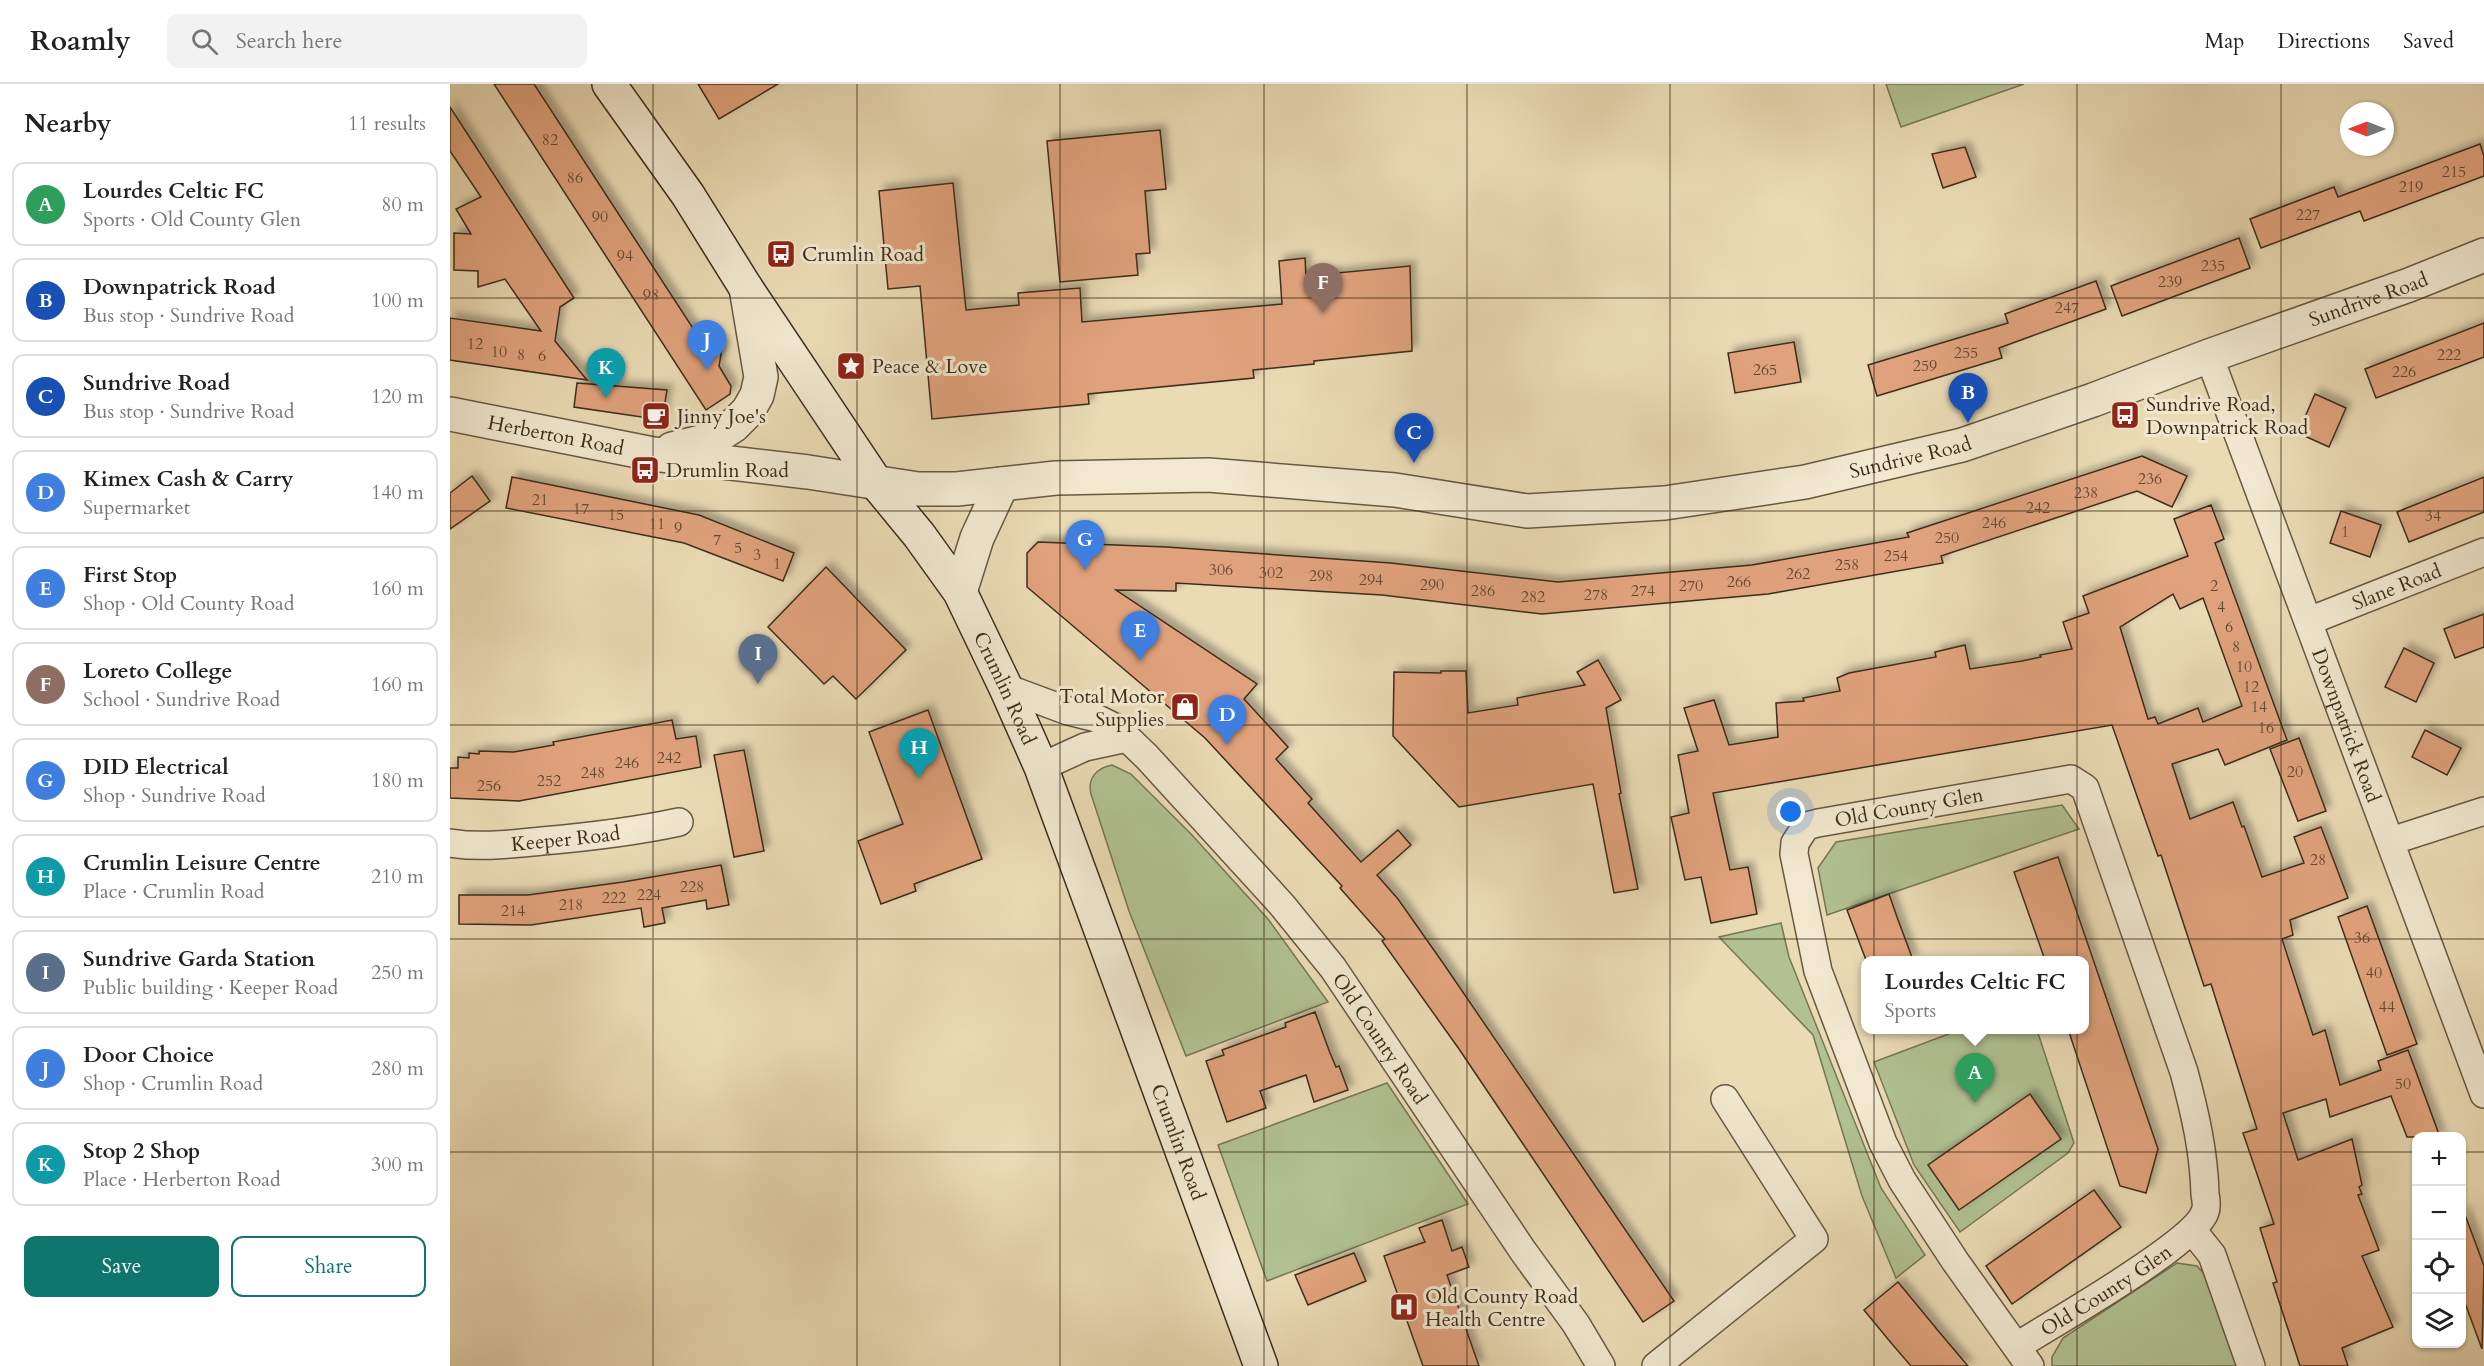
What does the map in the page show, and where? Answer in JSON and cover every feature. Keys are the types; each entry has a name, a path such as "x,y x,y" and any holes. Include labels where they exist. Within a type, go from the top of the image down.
{"street":[{"name":"Crumlin Road","path":"609,84 693,202 746,288 877,483 919,535 960,592 1041,767 1261,1366"},
{"name":"Sundrive Road","path":"877,483 918,489 957,489 1090,476 1208,475 1395,490 1527,511 1665,503 1805,482 1962,445 2409,285 2484,255"},
{"path":"653,454 713,439 733,426 748,411 757,395 761,377 746,288"},
{"name":"Downpatrick Road","path":"2209,356 2391,841 2438,976 2484,1094"},
{"name":"Herberton Road","path":"450,414 653,454 808,472 877,483"},
{"path":"960,592 977,538 1002,484"},
{"name":"Slane Road","path":"2309,621 2484,552"},
{"name":"Old County Road","path":"1006,688 1068,711 1096,718 1118,729 1147,757 1275,897 1333,968 1523,1251 1576,1324 1601,1366"},
{"path":"1041,767 1085,747 1127,738"},
{"name":"Old County Glen","path":"2071,779 2085,788 2184,1072 2197,1121 2205,1175 2206,1211 2193,1231 2023,1356 1949,1252 1902,1180 1883,1143 1818,971 1794,854 1795,843 1806,826 2071,779"},
{"path":"2391,841 2484,811"},
{"name":"Keeper Road","path":"450,843 496,845 562,840 636,832 679,822"},
{"path":"1656,1366 1814,1239 1725,1099"},
{"path":"2193,1231 2212,1255 2251,1366"}],"green space":[{"path":"1886,84 2024,84 1901,127"},
{"path":"1112,765 1131,774 1192,835 1268,919 1328,1002 1186,1056 1129,911 1091,794 1090,783 1094,775"},
{"path":"2062,805 2079,829 1827,915 1818,868 1836,842"},
{"path":"1781,923 1789,957 1881,1188 1925,1255 1896,1278 1862,1196 1813,1035 1719,937"},
{"path":"1948,1034 2038,1034 2074,1143 2068,1153 1960,1232 1914,1165 1874,1062"},
{"path":"1387,1083 1468,1204 1267,1281 1218,1145"},
{"path":"2177,1263 2197,1266 2207,1277 2239,1366 2052,1366 2052,1357 2063,1338"}],"building":[{"path":"494,84 534,84 709,353 723,343 719,366 731,386 730,394 706,410"},
{"path":"698,84 778,84 719,119"},
{"path":"450,107 574,298 560,307 555,341 587,380 450,360 450,318 541,331 505,279 478,287 478,271 454,270 454,233 471,234 456,209 481,197 450,151"},
{"path":"1160,130 1166,189 1145,191 1150,253 1136,254 1138,275 1060,282 1047,141"},
{"path":"2480,144 2484,156 2484,176 2364,221 2360,211 2261,248 2250,219 2334,187 2338,197"},
{"path":"1965,147 1976,177 1943,188 1932,154"},
{"path":"953,183 966,310 1019,305 1018,293 1080,288 1082,322 1282,304 1279,261 1305,258 1306,276 1410,266 1412,351 1253,370 1254,378 1088,394 1089,404 932,419 920,286 888,289 879,191"},
{"path":"2239,238 2250,268 2122,316 2111,286"},
{"path":"2096,281 2106,309 1999,348 2002,358 1877,396 1868,365 2008,323 2005,314"},
{"path":"2484,323 2484,357 2376,398 2365,369"},
{"path":"1794,342 1801,382 1735,393 1728,353"},
{"path":"577,383 667,390 662,420 574,407"},
{"path":"2315,394 2346,408 2329,447 2298,433"},
{"path":"2142,456 2187,476 2172,507 2137,491 1941,556 1943,563 1768,594 1542,614 1382,595 1176,583 1176,591 1116,590 1257,684 1244,699 1288,747 1276,759 1312,799 1308,803 1361,862 1398,830 1411,845 1377,875 1398,899 1443,963 1674,1301 1643,1322 1459,1049 1382,941 1385,939 1340,888 1342,886 1205,738 1027,587 1027,553 1038,542 1167,547 1391,563 1558,582 1752,565 1909,537 1907,533"},
{"path":"472,476 490,501 450,529 450,493"},
{"path":"512,477 699,515 794,553 783,581 684,543 506,508"},
{"path":"2484,477 2484,512 2409,542 2397,512"},
{"path":"2211,505 2224,539 2215,543 2287,740 2225,765 2218,749 2172,764 2190,819 2233,802 2262,877 2304,863 2294,837 2321,827 2348,898 2290,920 2293,935 2282,939 2313,1035 2325,1030 2340,1085 2381,1070 2378,1061 2408,1050 2438,1132 2412,1132 2412,1137 2407,1137 2391,1096 2330,1117 2326,1099 2283,1113 2298,1160 2352,1139 2362,1185 2359,1187 2362,1194 2358,1195 2379,1250 2362,1256 2393,1327 2342,1348 2348,1366 2300,1366 2273,1283 2277,1282 2260,1228 2274,1224 2243,1133 2257,1129 2211,984 2204,986 2161,855 2158,856 2112,725 1713,793 1730,870 1748,867 1757,914 1711,923 1701,877 1685,880 1671,817 1689,813 1678,755 1698,751 1684,708 1714,700 1729,745 1778,737 1776,703 1804,701 1803,698 1840,691 1837,678 1849,673 1936,657 1935,652 1965,645 1970,669 2022,661 2072,649 2063,622 2089,613 2083,596 2188,556 2174,519","holes":["2173,594 2180,609 2203,598 2242,706 2203,722 2198,708 2158,724 2155,717 2148,719 2120,627"]},
{"path":"2341,511 2381,525 2370,557 2330,543"},
{"path":"826,567 906,650 856,699 833,676 824,684 768,627"},
{"path":"2484,614 2484,647 2455,658 2444,629"},
{"path":"2404,648 2434,663 2416,702 2385,687"},
{"path":"1598,660 1621,700 1606,708 1621,793 1619,794 1638,889 1614,893 1593,784 1459,807 1393,736 1394,672 1466,671 1468,713 1518,705 1517,698 1585,685 1577,672"},
{"path":"928,710 982,859 914,884 916,891 881,904 858,841 903,824 869,732"},
{"path":"672,720 676,739 696,736 701,767 519,801 450,798 450,768 458,768 458,757 469,758 469,753 514,752 554,745 553,742"},
{"path":"2425,730 2461,748 2447,775 2412,757"},
{"path":"2299,738 2326,811 2298,821 2270,749"},
{"path":"744,750 764,851 734,857 714,755"},
{"path":"2058,857 2158,1149 2146,1193 2120,1186 2070,1034 2089,1034 2089,956 2044,956 2014,872"},
{"path":"721,865 729,905 707,909 706,900 662,908 665,923 644,927 641,908 531,925 459,924 459,895 528,895"},
{"path":"1889,894 1912,956 1864,956 1847,910"},
{"path":"2367,906 2417,1044 2387,1055 2338,917"},
{"path":"1315,1012 1330,1053 1336,1067 1339,1066 1348,1090 1314,1102 1306,1075 1260,1091 1266,1108 1227,1122 1206,1061 1224,1055 1222,1050 1286,1027 1285,1023"},
{"path":"2030,1094 2061,1139 1959,1210 1928,1165"},
{"path":"2094,1190 2121,1227 2012,1304 1986,1266"},
{"path":"2466,1217 2484,1266 2482,1349 2466,1306"},
{"path":"1442,1220 1452,1251 1462,1247 1469,1267 1447,1275 1479,1366 1423,1366 1384,1256 1425,1242 1419,1228"},
{"path":"1354,1253 1366,1281 1308,1305 1295,1275"},
{"path":"1898,1282 1968,1366 1911,1366 1892,1344 1864,1310"}],"place":[{"name":"Crumlin Road","path":"781,254"},
{"name":"Loreto College","path":"1323,313"},
{"name":"Peace & Love","path":"851,366"},
{"name":"Door Choice","path":"707,370"},
{"name":"Stop 2 Shop","path":"606,398"},
{"name":"Sundrive Road, Downpatrick Road","path":"2125,415"},
{"name":"Jinny Joe's","path":"656,416"},
{"name":"Downpatrick Road","path":"1968,423"},
{"name":"Sundrive Road","path":"1414,463"},
{"name":"Drumlin Road","path":"645,470"},
{"name":"DID Electrical","path":"1085,570"},
{"name":"First Stop","path":"1140,661"},
{"name":"Sundrive Garda Station","path":"758,684"},
{"name":"Total Motor Supplies","path":"1185,707"},
{"name":"Kimex Cash & Carry","path":"1227,745"},
{"name":"Crumlin Leisure Centre","path":"919,778"},
{"name":"Lourdes Celtic FC","path":"1975,1103"},
{"name":"Old County Road Health Centre","path":"1404,1307"}]}
